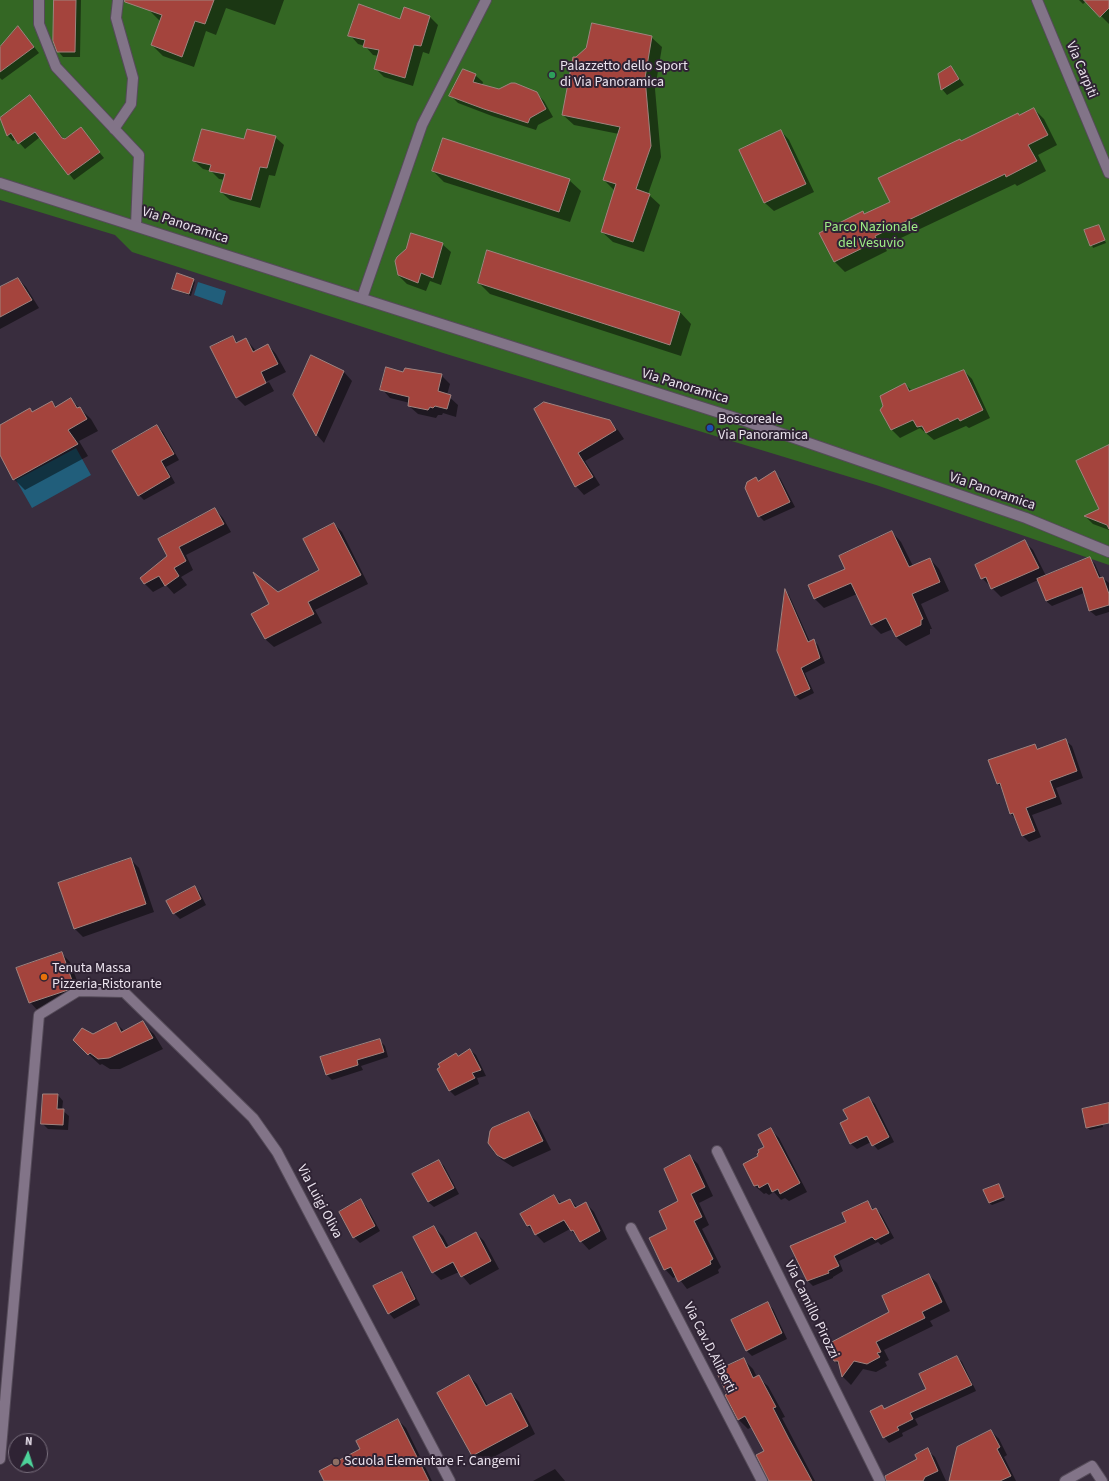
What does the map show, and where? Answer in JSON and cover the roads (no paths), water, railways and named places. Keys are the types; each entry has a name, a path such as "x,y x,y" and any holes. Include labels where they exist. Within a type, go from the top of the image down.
{"street":[{"path":"39,0 39,24 56,67 139,155 136,225"},
{"path":"114,129 131,104 133,78 116,18 118,0"},
{"path":"362,298 422,125 486,0"},
{"name":"Via Carpiti","path":"1037,0 1109,173"},
{"name":"Via Panoramica","path":"0,183 136,225 745,421 1026,518 1109,552"},
{"name":"Via Luigi Oliva","path":"0,1459 39,1015 78,991 124,992 253,1118 277,1152 450,1481"},
{"name":"Via Camillo Pirozzi","path":"717,1151 878,1480"},
{"name":"Via Cav.D.Aliberti","path":"631,1228 762,1481"},
{"path":"1065,1481 1092,1466 1102,1481"}],"water":[{"path":"198,282 226,291 222,305 194,295"},
{"path":"76,448 91,475 32,508 16,480"}],"place":[{"name":"Palazzetto dello Sport di Via Panoramica","path":"552,75"},
{"name":"Boscoreale Via Panoramica","path":"710,428"},
{"name":"Tenuta Massa Pizzeria-Ristorante","path":"44,977"},
{"name":"Scuola Elementare F. Cangemi","path":"336,1462"}],"park label":[{"name":"Parco Nazionale del Vesuvio","path":"871,236"}]}
